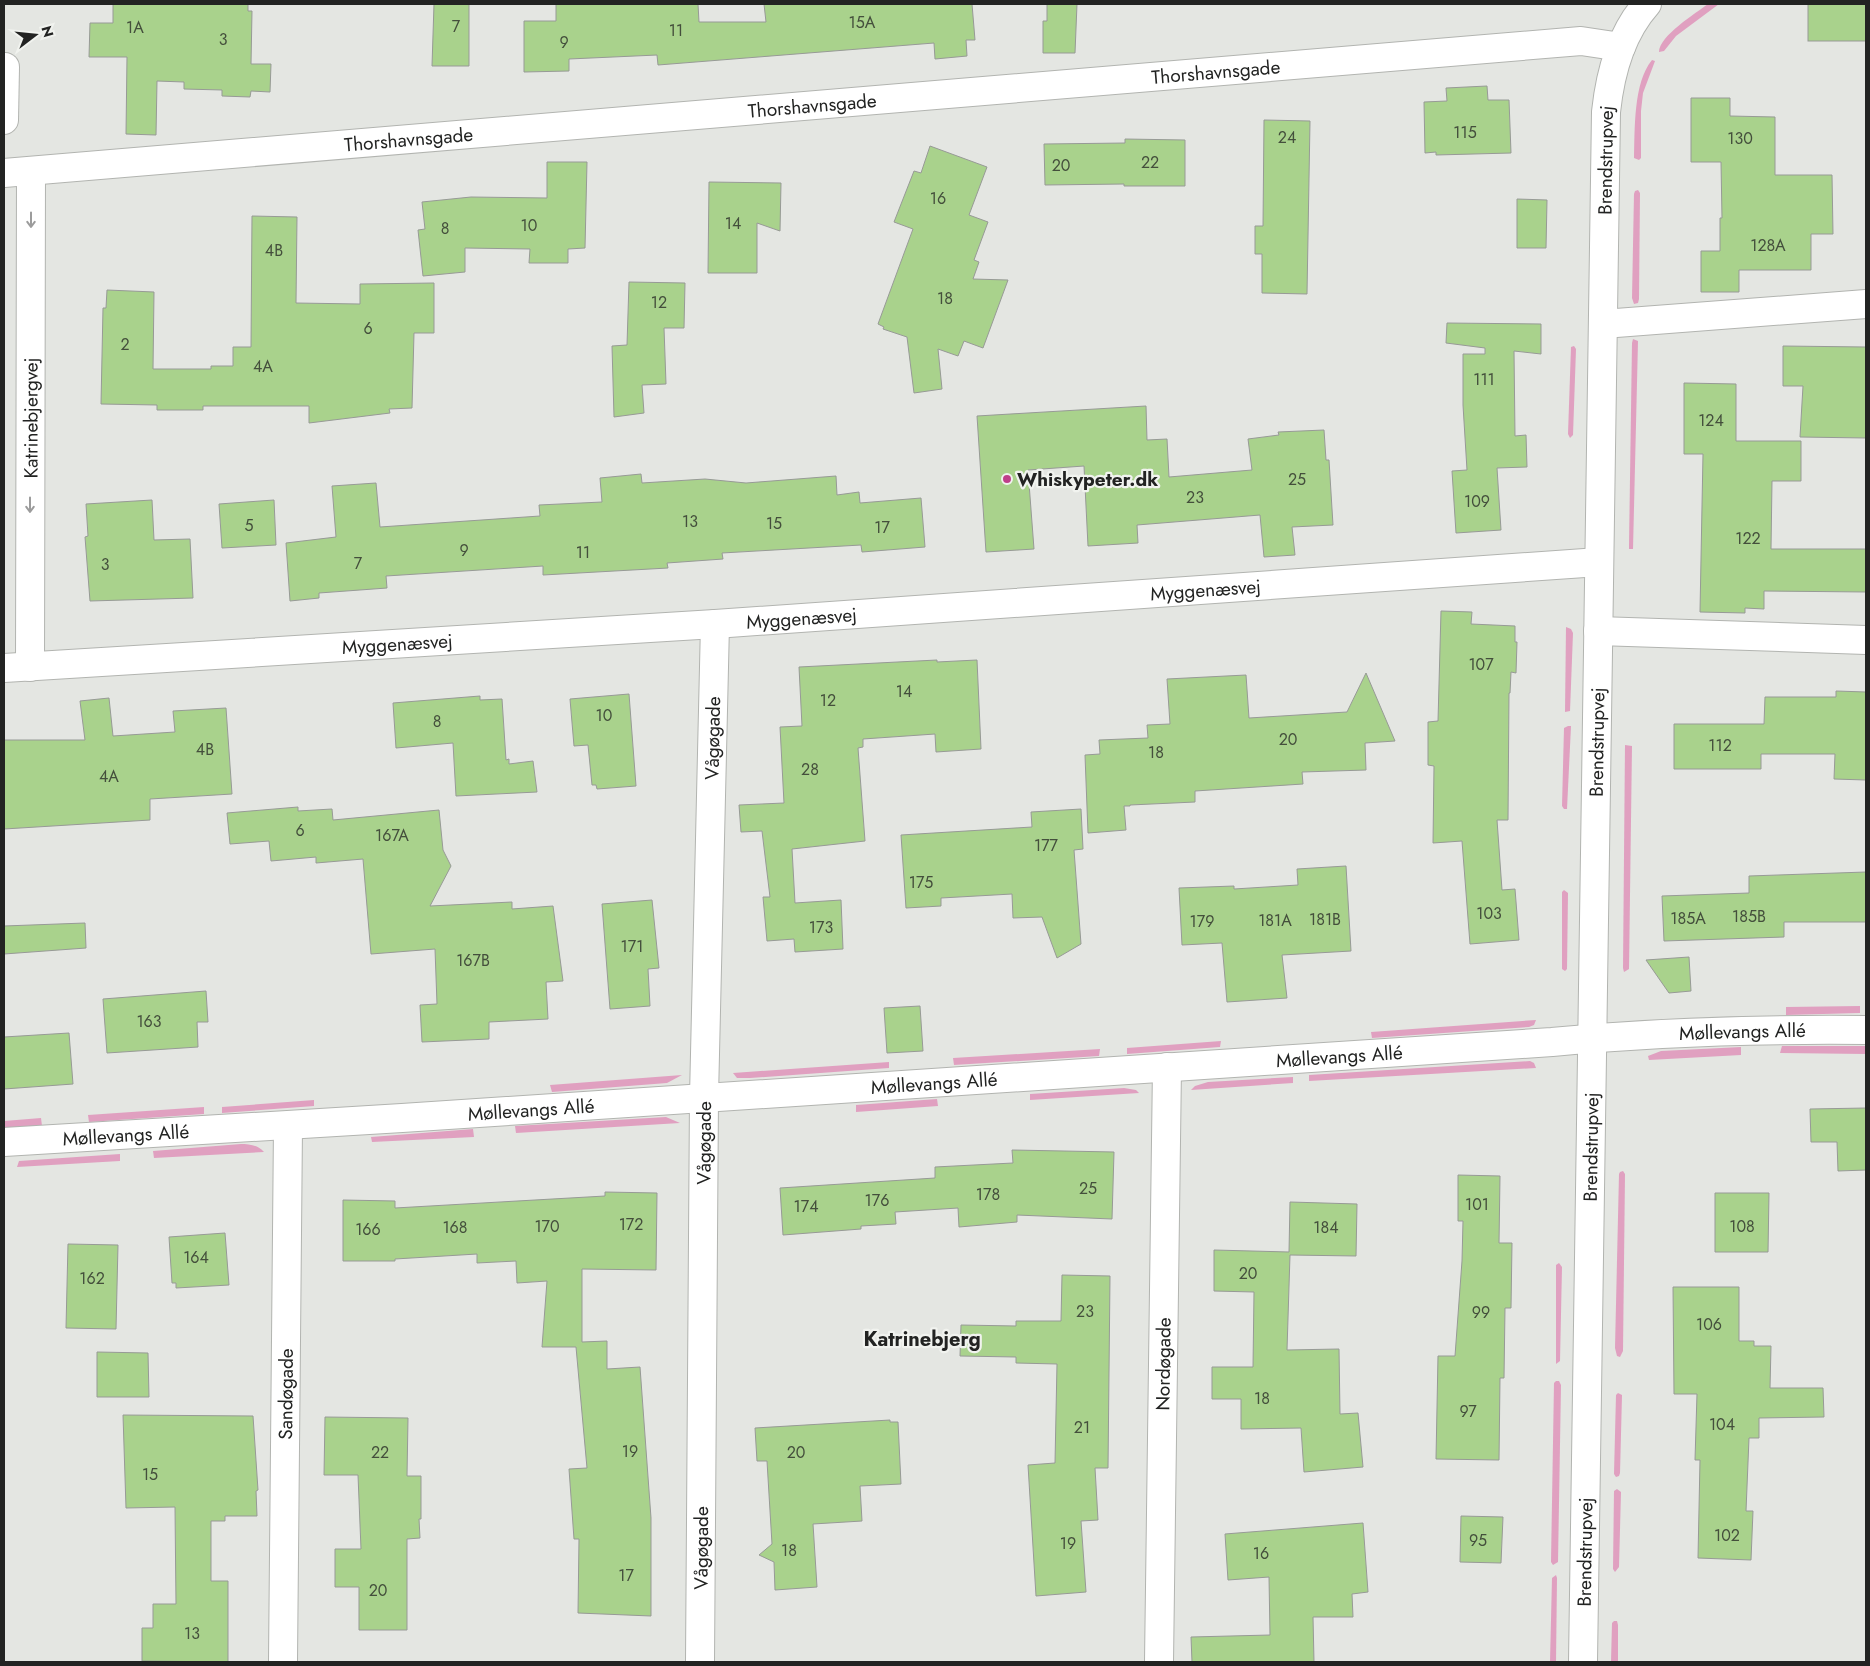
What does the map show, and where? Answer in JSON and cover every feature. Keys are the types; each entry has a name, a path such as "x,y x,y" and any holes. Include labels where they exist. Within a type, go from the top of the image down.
{"street":[{"name":"Brendstrupvej","path":"1583,1662 1606,112 1608,88 1621,47 1647,4"},
{"name":"Thorshavnsgade","path":"4,173 1581,41 1621,47"},
{"path":"4,120 6,67"},
{"name":"Katrinebjergvej","path":"17,667 31,171"},
{"path":"1603,324 1866,304"},
{"name":"Myggenæsvej","path":"17,667 715,624 1599,562"},
{"name":"Vågøgade","path":"700,1662 704,1097 715,624"},
{"path":"1598,632 1866,640"},
{"name":"Møllevangs Allé","path":"4,1142 288,1126 1633,1034 1778,1029 1866,1030"},
{"name":"Nordøgade","path":"1159,1662 1167,1067"},
{"name":"Sandøgade","path":"283,1662 288,1126"}],"shaded area":[{"path":"1708,4 1719,4 1676,36 1664,51 1659,52 1665,39 1671,32"},
{"path":"1652,60 1655,61 1643,93 1641,158 1639,160 1634,158 1636,107 1641,81"},
{"path":"1638,190 1640,193 1639,299 1638,303 1634,304 1632,298 1634,194"},
{"path":"1633,339 1638,341 1633,549 1629,549 1632,343"},
{"path":"1574,346 1576,349 1573,435 1570,438 1568,434 1571,347"},
{"path":"1566,627 1571,629 1573,633 1570,711 1565,712"},
{"path":"1571,726 1567,809 1564,809 1562,806 1564,728"},
{"path":"1625,745 1632,746 1629,969 1624,972 1623,968"},
{"path":"1564,890 1568,893 1567,969 1565,971 1562,969 1562,892"},
{"path":"1860,1006 1860,1013 1786,1015 1786,1007"},
{"path":"1536,1020 1534,1025 1529,1027 1372,1038 1371,1032"},
{"path":"1221,1041 1220,1047 1127,1054 1127,1048"},
{"path":"1782,1046 1866,1046 1866,1054 1780,1053"},
{"path":"1741,1047 1741,1055 1649,1060 1648,1056 1661,1051"},
{"path":"1100,1049 1099,1056 954,1065 953,1058"},
{"path":"1530,1061 1534,1063 1536,1068 1309,1081 1309,1075"},
{"path":"889,1062 889,1068 750,1078 737,1078 733,1073"},
{"path":"682,1075 667,1083 552,1092 550,1085"},
{"path":"1293,1077 1293,1083 1191,1090 1195,1086 1208,1082"},
{"path":"1124,1088 1136,1090 1139,1093 1030,1100 1030,1094"},
{"path":"937,1099 938,1106 856,1112 856,1105"},
{"path":"314,1100 314,1106 222,1113 222,1107"},
{"path":"204,1107 204,1114 89,1122 88,1115"},
{"path":"666,1117 680,1123 516,1133 515,1126"},
{"path":"41,1118 42,1126 4,1128 4,1121"},
{"path":"473,1129 474,1137 372,1142 371,1137"},
{"path":"241,1144 256,1146 264,1152 154,1158 153,1151"},
{"path":"120,1154 120,1161 17,1167 19,1161"},
{"path":"1623,1171 1625,1174 1623,1351 1620,1357 1617,1356 1615,1348 1619,1174"},
{"path":"1559,1263 1562,1267 1560,1361 1556,1364 1556,1265"},
{"path":"1559,1381 1561,1385 1558,1562 1553,1565 1551,1562 1554,1383"},
{"path":"1618,1393 1622,1395 1620,1473 1616,1477 1614,1474 1616,1395"},
{"path":"1617,1489 1621,1492 1619,1567 1615,1572 1613,1569 1614,1491"},
{"path":"1556,1575 1556,1662 1550,1662 1552,1578"},
{"path":"1617,1621 1618,1625 1618,1662 1611,1662 1612,1623"}],"building":[{"path":"113,4 248,4 248,11 252,11 251,64 271,64 270,92 251,91 250,97 222,96 222,90 184,89 184,82 157,81 156,135 126,134 127,57 89,57 90,23 113,23"},
{"path":"434,4 469,4 469,66 432,66"},
{"path":"556,4 698,4 699,22 766,22 764,4 972,4 975,40 966,40 967,56 935,59 934,43 658,65 657,55 569,59 569,71 524,72 524,21 556,21"},
{"path":"1047,4 1077,4 1075,53 1043,53 1043,21 1047,21"},
{"path":"1808,4 1866,4 1866,41 1808,41"},
{"path":"1487,86 1488,100 1509,100 1511,153 1436,155 1436,152 1425,153 1424,102 1447,101 1446,88"},
{"path":"1691,98 1730,98 1730,116 1775,117 1775,175 1832,175 1833,234 1811,234 1811,270 1739,270 1739,292 1701,292 1701,251 1720,251 1720,218 1722,218 1721,162 1691,162"},
{"path":"1264,120 1310,121 1307,294 1262,293 1262,254 1255,254 1255,226 1263,226"},
{"path":"1125,139 1185,140 1185,186 1124,186 1124,184 1045,185 1044,144 1125,143"},
{"path":"930,146 987,167 969,215 988,222 974,260 979,262 973,279 1008,280 983,348 964,341 958,356 938,349 942,389 914,393 907,337 883,329 884,327 878,324 913,229 894,222 914,171 921,173"},
{"path":"547,162 587,162 585,248 568,249 568,263 529,263 530,249 465,248 465,272 423,276 418,230 425,229 422,202 471,197 547,198"},
{"path":"709,182 781,183 780,231 757,223 757,273 708,273"},
{"path":"1517,199 1547,200 1546,248 1517,248"},
{"path":"252,216 297,217 296,303 360,304 360,284 434,283 434,333 414,333 412,408 389,409 390,413 309,423 309,406 203,406 203,410 157,410 157,405 101,404 103,308 106,308 107,290 154,292 153,369 211,369 211,366 233,366 233,347 251,347"},
{"path":"629,282 685,283 684,328 664,328 666,384 642,385 644,413 614,417 612,346 627,345"},
{"path":"1447,323 1541,324 1541,354 1514,351 1515,436 1526,435 1527,467 1497,468 1501,530 1456,533 1452,471 1467,470 1463,405 1463,354 1485,354 1485,348 1446,343"},
{"path":"1783,346 1866,347 1866,438 1800,437 1803,386 1783,386"},
{"path":"1684,383 1736,384 1736,441 1801,441 1801,481 1772,481 1771,549 1866,549 1866,592 1764,591 1764,609 1745,608 1745,613 1700,612 1703,454 1684,454"},
{"path":"1146,406 1147,440 1167,439 1169,477 1252,470 1248,439 1279,435 1278,432 1324,430 1326,460 1329,460 1333,525 1292,527 1295,555 1264,557 1260,515 1137,525 1138,543 1088,546 1084,466 1028,470 1034,549 986,552 977,416"},
{"path":"641,474 642,483 705,479 746,483 836,476 837,495 859,492 860,503 921,498 925,547 862,552 861,545 722,553 723,559 667,563 668,568 543,575 543,566 386,576 387,588 319,593 319,598 290,601 286,543 336,537 332,486 376,483 380,527 540,516 539,505 602,502 600,478"},
{"path":"152,500 154,540 190,539 193,598 90,601 85,537 88,536 86,504"},
{"path":"274,500 276,545 222,548 219,504"},
{"path":"1441,611 1472,612 1471,624 1515,626 1515,642 1517,642 1516,673 1511,672 1509,693 1508,820 1497,820 1502,890 1515,889 1519,940 1470,944 1462,841 1433,843 1434,766 1428,765 1428,722 1438,721"},
{"path":"937,660 937,662 977,660 981,749 936,752 935,734 863,739 863,747 858,748 865,841 792,849 795,903 841,900 843,949 795,952 794,939 767,941 763,897 770,897 762,831 741,832 739,805 784,803 780,727 802,726 799,667"},
{"path":"1366,673 1395,741 1365,743 1366,770 1302,772 1303,784 1195,791 1195,802 1124,806 1126,830 1088,833 1085,755 1100,754 1099,740 1148,738 1147,725 1170,724 1167,679 1246,675 1249,718 1347,712"},
{"path":"1836,691 1866,692 1866,780 1834,779 1835,754 1761,754 1761,769 1674,769 1674,724 1764,724 1765,697 1836,697"},
{"path":"629,694 636,786 597,789 596,785 592,785 588,745 574,746 570,699"},
{"path":"480,696 480,700 502,699 506,760 509,759 509,764 533,761 537,792 456,796 453,743 396,748 393,703"},
{"path":"109,698 113,736 175,732 173,711 226,708 232,794 150,799 150,820 4,829 4,740 85,740 80,701"},
{"path":"298,807 298,811 332,809 333,820 439,810 443,850 451,866 430,906 512,902 512,909 553,906 563,981 546,982 548,1019 489,1022 489,1039 422,1042 420,1005 437,1004 435,949 371,954 363,859 316,863 316,857 271,861 269,841 230,844 227,813"},
{"path":"1081,809 1083,849 1074,850 1081,944 1057,958 1042,917 1013,918 1012,894 941,898 941,906 906,908 901,835 1032,827 1031,812"},
{"path":"1346,866 1351,951 1282,955 1287,998 1227,1002 1222,943 1182,945 1179,888 1234,886 1234,889 1298,885 1297,869"},
{"path":"1866,872 1866,922 1784,922 1784,937 1664,941 1662,896 1749,893 1749,876"},
{"path":"652,900 659,968 648,969 650,1006 610,1009 602,904"},
{"path":"85,923 86,948 4,954 4,926"},
{"path":"1689,957 1691,991 1669,993 1646,960"},
{"path":"206,991 208,1022 197,1022 198,1047 107,1053 103,999"},
{"path":"920,1006 923,1051 887,1053 884,1008"},
{"path":"69,1033 73,1084 4,1089 4,1037"},
{"path":"1866,1108 1866,1170 1838,1171 1837,1142 1811,1142 1810,1109"},
{"path":"1012,1150 1114,1152 1112,1219 1017,1215 1017,1222 959,1227 958,1208 895,1212 896,1224 861,1226 861,1229 783,1235 780,1188 935,1178 935,1167 1013,1163"},
{"path":"1458,1175 1500,1176 1499,1243 1512,1243 1511,1308 1505,1308 1504,1378 1500,1378 1499,1460 1436,1459 1438,1356 1455,1356 1463,1221 1458,1221"},
{"path":"605,1192 657,1193 656,1270 582,1269 582,1342 607,1341 607,1369 640,1367 651,1518 651,1616 578,1613 579,1539 574,1539 569,1469 587,1468 576,1347 542,1347 547,1281 517,1283 516,1261 477,1263 477,1254 395,1259 395,1261 343,1261 343,1200 395,1201 395,1208 605,1196"},
{"path":"1715,1193 1769,1193 1768,1252 1715,1252"},
{"path":"1290,1202 1357,1204 1356,1256 1290,1255 1287,1350 1339,1349 1340,1414 1358,1413 1363,1467 1304,1472 1301,1428 1241,1429 1241,1399 1212,1399 1212,1367 1253,1367 1254,1292 1214,1291 1214,1250 1289,1252"},
{"path":"225,1233 229,1285 176,1288 176,1283 172,1283 169,1237"},
{"path":"68,1244 118,1245 116,1329 66,1328"},
{"path":"1062,1275 1110,1276 1108,1468 1095,1468 1098,1520 1081,1521 1086,1592 1036,1596 1028,1465 1055,1463 1057,1364 1016,1363 1016,1357 960,1356 961,1325 1016,1326 1016,1321 1061,1321"},
{"path":"1673,1287 1739,1287 1739,1341 1754,1341 1754,1346 1771,1346 1770,1388 1823,1388 1824,1417 1759,1418 1759,1438 1749,1438 1746,1511 1753,1511 1751,1560 1698,1558 1700,1460 1695,1460 1697,1394 1674,1394"},
{"path":"97,1352 148,1353 149,1397 97,1397"},
{"path":"123,1415 253,1416 258,1490 256,1491 257,1516 225,1516 225,1521 211,1521 211,1581 228,1581 228,1662 142,1661 142,1628 153,1628 153,1604 176,1604 175,1507 126,1508"},
{"path":"325,1417 408,1418 407,1476 421,1476 421,1519 419,1519 420,1538 407,1539 407,1630 359,1630 359,1587 335,1587 335,1549 361,1549 358,1475 324,1475"},
{"path":"890,1420 890,1422 898,1422 901,1484 860,1486 862,1521 813,1524 817,1587 775,1590 774,1562 759,1555 772,1544 767,1461 757,1461 755,1428"},
{"path":"1461,1516 1503,1517 1501,1563 1460,1562"},
{"path":"1363,1523 1368,1592 1352,1594 1353,1617 1313,1617 1314,1662 1192,1662 1191,1637 1270,1635 1269,1577 1228,1580 1225,1534"}],"place":[{"name":"Whiskypeter.dk","path":"1007,479"}],"district":[{"name":"Katrinebjerg","path":"922,1339"}]}
